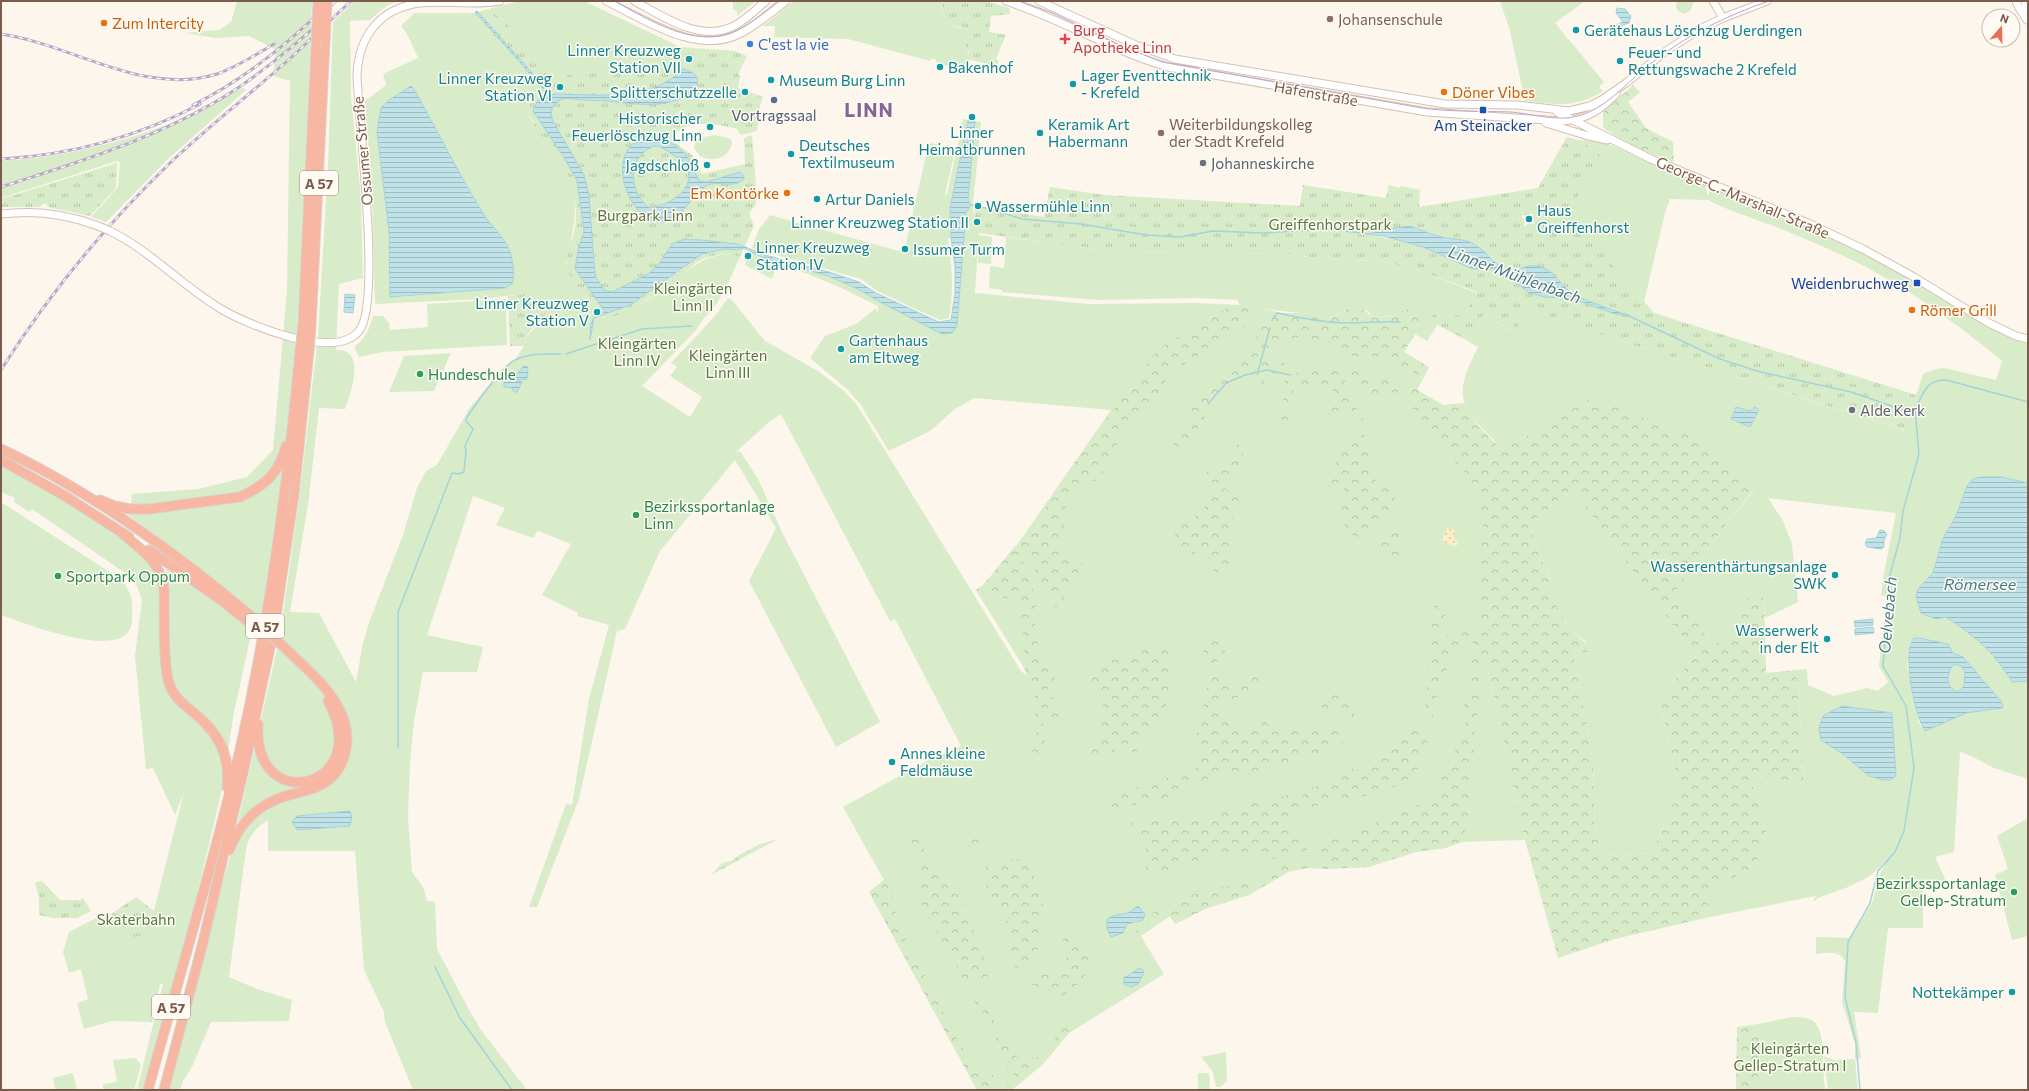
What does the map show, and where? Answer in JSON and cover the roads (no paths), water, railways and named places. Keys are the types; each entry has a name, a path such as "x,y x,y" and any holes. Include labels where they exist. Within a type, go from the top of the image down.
{"highway":[{"name":"A 57","path":"307,324 318,1"},
{"name":"A 57","path":"164,1090 184,1020 212,903 259,699 280,596 295,486 307,324 327,1"},
{"name":"A 57","path":"148,1090 235,770 262,644 305,351"},
{"path":"58,479 67,480 101,501 130,509 149,509 240,497 254,491 276,472 282,460 290,429 294,424"},
{"path":"1,449 58,479 130,525 221,591 284,651 322,683 340,710 346,731 346,751 342,763 328,781 307,790 282,797 264,806 249,817 238,831 232,844 212,903"},
{"path":"1,460 65,496 251,620"},
{"path":"123,534 151,557 162,576 164,588 166,671 169,685 181,703 205,723 219,740 224,752 227,765 227,783 220,826"},
{"path":"259,699 258,746 262,758 280,778 300,783 319,778 326,772 336,753 338,732 334,710 318,687 284,651"}],"main road":[{"name":"Ossumer Straße","path":"1,214 40,213 73,218 110,231 144,251 221,310 252,324 285,335 319,342 340,342 355,336 360,331 366,319 368,296 368,222 357,74 360,50 368,34 382,18 407,6 431,3 482,4 500,1"},
{"path":"606,1 687,38 712,41 737,35 786,1"},
{"path":"634,1 690,28 710,31 728,29 766,1"},
{"name":"Hafenstraße","path":"1006,1 1055,18 1141,59 1168,68 1427,112 1561,121 1577,120 1599,109 1626,83"},
{"name":"Hafenstraße","path":"1039,1 1136,44 1175,58 1445,104 1517,105 1554,110 1578,110 1603,99 1626,83 1666,51 1700,30 1723,18 1767,1"},
{"path":"1713,1 1723,18"},
{"path":"2016,1 2028,21"},
{"path":"2025,1 2028,21"},
{"name":"George-C.-Marshall-Straße","path":"1554,110 1577,120 1615,142 1835,235 1879,257 1988,322 2016,336 2028,339"},
{"path":"1527,118 1585,136 1615,142"}],"water":[{"path":"1617,8 1625,9 1631,16 1629,23 1617,27 1605,37 1604,36 1616,25 1623,22 1616,13"},
{"path":"477,11 551,94 603,95 639,92 670,80 683,69 696,76 698,82 694,89 675,101 640,104 568,98 556,103 552,109 552,119 584,175 589,195 595,276 604,290 612,292 648,274 659,264 672,244 684,239 701,240 738,244 765,255 829,272 859,282 876,293 939,322 951,320 955,293 955,267 951,238 950,208 968,120 975,121 968,200 971,205 966,212 957,326 952,333 942,334 858,289 828,276 764,258 744,248 737,250 725,249 702,254 630,305 595,318 605,312 575,269 578,251 584,231 577,181 565,159 533,111 538,100 547,93 475,12"},
{"path":"411,86 464,182 482,212 501,236 510,252 513,268 512,284 505,288 390,297 389,231 377,132 381,108 389,100"},
{"path":"651,135 663,137 686,154 699,181 706,182 740,172 744,179 735,184 711,184 706,186 675,217 662,222 651,220 640,212 631,200 625,185 622,169 625,155 634,143","holes":["654,146 661,147 686,163 689,172 689,180 686,187 674,199 667,203 650,208 644,203 637,192 633,177 634,169 636,162 646,150"]},
{"name":"Linner Mühlenbach","path":"1410,226 1442,237 1465,240 1473,243 1501,267 1507,270 1515,270 1528,266 1546,269 1574,294 1627,315 1615,314 1574,299 1545,297 1529,293 1504,273 1496,269 1473,269 1423,247 1383,236 1368,234 1381,230"},
{"path":"345,294 355,295 353,313 344,312"},
{"path":"594,319 590,340 591,326"},
{"path":"524,366 528,367 527,379 518,380 514,377 513,373 517,374"},
{"path":"508,378 522,382 517,392 514,392 512,388 504,387 504,381"},
{"path":"1736,407 1750,411 1755,407 1759,410 1750,427 1731,419"},
{"name":"Römersee","path":"1981,477 2001,477 2028,483 2028,681 2012,682 1991,653 1983,645 1946,617 1936,619 1921,613 1916,596 1918,589 1933,573 1943,538 1956,516 1967,486 1973,479"},
{"path":"1880,530 1883,530 1887,534 1884,540 1884,547 1881,549 1867,547 1865,544 1867,539 1876,538"},
{"path":"1873,619 1873,625 1855,627 1854,621"},
{"path":"1873,627 1874,633 1855,635 1855,629"},
{"path":"1914,638 1948,644 1953,653 1963,657 2000,700 2003,705 2002,708 1966,713 1925,731 1917,712 1911,684 1909,669 1910,645","holes":["1954,664 1961,666 1965,672 1964,686 1958,692 1949,684 1948,676"]},
{"path":"1842,706 1892,713 1896,776 1890,780 1883,780 1869,776 1841,753 1821,740 1819,728 1823,716"},
{"path":"350,811 352,818 350,826 297,830 292,822 297,816"},
{"path":"1138,906 1145,914 1143,920 1127,924 1123,933 1111,937 1107,929 1107,919 1115,915 1128,913"},
{"path":"1139,968 1143,970 1144,973 1138,984 1131,987 1124,984 1124,977 1128,976"}],"waterway":[{"name":"Linner Mühlenbach","path":"971,205 991,209 1022,219 1081,224 1146,235 1180,237 1213,231 1263,233 1329,229 1369,234"},
{"path":"1272,320 1277,313 1330,322 1400,322"},
{"name":"Linner Mühlenbach","path":"1627,315 1720,359 1757,371 1851,392 1906,411 1915,409 1929,385 1934,382 1946,380 2028,402"},
{"path":"566,354 642,329 692,326"},
{"path":"1258,371 1270,328"},
{"path":"398,748 398,612 452,473 459,474 464,472 465,446 473,429 466,421 467,417 496,377 515,360 532,355 561,354"},
{"path":"1208,404 1226,383 1245,375 1267,370 1290,375"},
{"name":"Oelvebach","path":"1860,1090 1856,1043 1845,997 1848,942 1870,903 1878,871 1895,852 1904,831 1914,768 1906,706 1883,666 1889,595 1888,582 1900,538 1903,511 1919,454 1915,409"},
{"path":"435,967 460,1018 512,1090"}],"tram line":[{"path":"614,1 658,24 690,35 706,37 722,36 738,30 778,1"},
{"path":"1020,1 1053,13 1124,47 1162,62 1422,108 1455,111 1510,112 1559,118 1578,116 1596,108 1614,96 1646,67 1681,42 1709,26 1739,12 1769,1"}],"railway":[{"path":"319,17 336,1"},
{"path":"1,370 19,342 58,288 123,211 184,150 294,55 351,1"},
{"path":"193,105 211,96 261,63 292,38 321,11"},
{"path":"1,187 114,149 196,113 222,98 263,70 327,16"},
{"path":"1,34 28,40 135,74 162,79 189,79 217,74 239,64 274,44"},
{"path":"1,159 27,157 78,149 128,135 176,116 200,104"}],"place":[{"name":"Johansenschule","path":"1330,19"},
{"name":"Zum Intercity","path":"104,23"},
{"name":"Gerätehaus Löschzug Uerdingen","path":"1576,30"},
{"name":"Burg Apotheke Linn","path":"1065,39"},
{"name":"C'est la vie","path":"750,44"},
{"name":"Linner Kreuzweg Station VII","path":"689,59"},
{"name":"Feuer- und Rettungswache 2 Krefeld","path":"1620,61"},
{"name":"Bakenhof","path":"940,67"},
{"name":"Museum Burg Linn","path":"771,80"},
{"name":"Lager Eventtechnik - Krefeld","path":"1073,84"},
{"name":"Linner Kreuzweg Station VI","path":"560,87"},
{"name":"Splitterschutzzelle","path":"745,92"},
{"name":"Döner Vibes","path":"1444,92"},
{"name":"Vortragssaal","path":"774,100"},
{"name":"Am Steinacker","path":"1483,110"},
{"name":"Linner Heimatbrunnen","path":"972,117"},
{"name":"Historischer Feuerlöschzug Linn","path":"710,127"},
{"name":"Keramik Art Habermann","path":"1040,133"},
{"name":"Weiterbildungskolleg der Stadt Krefeld","path":"1161,133"},
{"name":"Deutsches Textilmuseum","path":"791,154"},
{"name":"Johanneskirche","path":"1203,163"},
{"name":"Jagdschloß","path":"707,165"},
{"name":"Em Kontörke","path":"787,193"},
{"name":"Artur Daniels","path":"817,199"},
{"name":"Wassermühle Linn","path":"978,206"},
{"name":"Haus Greiffenhorst","path":"1529,219"},
{"name":"Linner Kreuzweg Station II","path":"977,222"},
{"name":"Issumer Turm","path":"905,249"},
{"name":"Linner Kreuzweg Station IV","path":"748,256"},
{"name":"Weidenbruchweg","path":"1917,283"},
{"name":"Römer Grill","path":"1912,310"},
{"name":"Linner Kreuzweg Station V","path":"597,312"},
{"name":"Gartenhaus am Eltweg","path":"841,349"},
{"name":"Hundeschule","path":"420,374"},
{"name":"Alde Kerk","path":"1852,410"},
{"name":"Bezirkssportanlage Linn","path":"636,515"},
{"name":"Wasserenthärtungsanlage SWK","path":"1835,575"},
{"name":"Sportpark Oppum","path":"58,576"},
{"name":"Wasserwerk in der Elt","path":"1827,639"},
{"name":"Annes kleine Feldmäuse","path":"892,762"},
{"name":"Bezirkssportanlage Gellep-Stratum","path":"2014,892"},
{"name":"Nottekämper","path":"2012,992"}],"district":[{"name":"LINN","path":"869,109"}],"park label":[{"name":"Burgpark Linn","path":"645,215"},
{"name":"Greiffenhorstpark","path":"1330,224"},
{"name":"Kleingärten Linn II","path":"693,296"},
{"name":"Kleingärten Linn IV","path":"637,352"},
{"name":"Kleingärten Linn III","path":"728,364"},
{"name":"Skaterbahn","path":"136,919"},
{"name":"Kleingärten Gellep-Stratum I","path":"1790,1056"}]}
